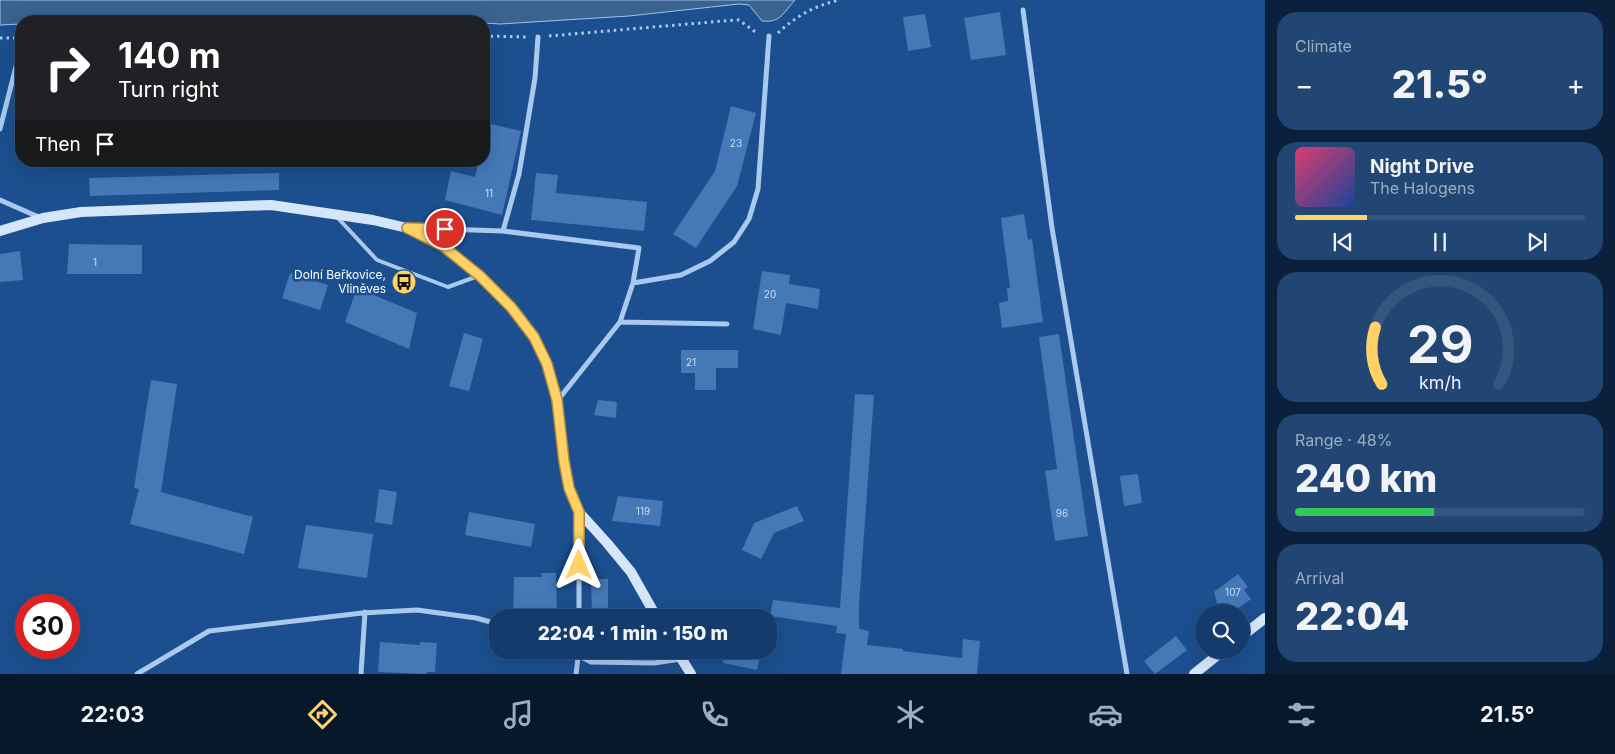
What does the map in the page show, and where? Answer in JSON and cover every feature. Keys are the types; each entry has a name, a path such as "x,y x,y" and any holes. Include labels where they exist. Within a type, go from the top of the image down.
{"street":[{"path":"1023,10 1052,228 1127,674"},
{"path":"633,283 681,275 710,261 734,242 749,219 758,189 769,36"},
{"path":"503,232 519,174 535,78 538,37"},
{"path":"0,130 15,71"},
{"path":"0,200 43,218"},
{"path":"0,230 43,218 81,212 271,205 333,213 407,228 503,232 639,248 633,283 620,322 557,400"},
{"path":"407,228 443,246 480,276 511,307 534,337 547,364 557,400 569,488 579,512 631,572 652,609"},
{"path":"620,322 728,324"},
{"path":"579,512 579,609"},
{"path":"137,674 209,631 365,612 417,610 489,622"},
{"path":"360,674 365,612"},
{"path":"1250,630 1265,618"},
{"path":"576,674 578,659"},
{"path":"587,659 591,662 654,663 665,659"},
{"path":"682,659 691,674"},
{"path":"1194,674 1213,659"}],"lane":[{"path":"333,213 377,260 448,287 480,276"}],"path":[{"path":"490,36 538,37 735,20 739,20 761,35 769,36 777,34 789,22 808,10 840,0"},
{"path":"0,38 15,38"}],"water":[{"path":"0,0 795,0 778,19 768,21 762,21 749,5 739,4 629,16 500,24 490,23 490,15 15,15 15,24 0,25"}],"building":[{"path":"1000,12 1006,55 971,60 964,18"},
{"path":"925,14 931,47 908,51 903,17"},
{"path":"731,106 756,113 737,186 696,248 673,234 715,171"},
{"path":"490,124 521,131 502,215 445,200 451,171 475,177 478,167 490,167"},
{"path":"279,173 279,190 90,196 89,178"},
{"path":"536,173 558,175 556,193 647,202 644,231 531,220"},
{"path":"1024,214 1028,240 1032,239 1043,322 1002,328 999,303 1008,301 1007,288 1010,288 1001,218"},
{"path":"69,244 142,245 142,274 67,274"},
{"path":"20,251 23,280 0,282 0,254"},
{"path":"762,271 790,275 789,284 820,289 818,309 786,303 781,335 753,329"},
{"path":"290,273 328,285 320,310 282,298"},
{"path":"357,288 417,313 409,349 345,322"},
{"path":"464,333 483,339 469,391 449,386"},
{"path":"1059,334 1088,536 1055,541 1045,471 1057,469 1039,337"},
{"path":"681,350 738,350 738,368 716,368 716,390 695,390 695,373 681,373"},
{"path":"151,380 177,384 161,492 253,517 244,554 130,524 139,489 134,488"},
{"path":"855,394 874,395 859,605 859,629 869,631 867,645 962,658 963,639 980,641 977,674 841,674 846,634 836,633 837,626 777,617 777,609 771,609 773,600 840,608"},
{"path":"598,400 617,402 616,418 594,415"},
{"path":"1138,474 1142,503 1124,506 1120,476"},
{"path":"379,489 397,492 392,525 375,522"},
{"path":"618,496 663,501 660,526 612,521"},
{"path":"797,506 804,521 774,533 761,559 742,550 754,523"},
{"path":"469,512 535,524 531,547 465,535"},
{"path":"306,525 373,534 367,578 298,568"},
{"path":"541,573 556,573 557,609 513,609 514,577 542,577"},
{"path":"1238,574 1248,587 1244,590 1251,599 1244,604 1218,604 1214,592"},
{"path":"591,579 608,579 608,609 592,609"},
{"path":"1176,636 1187,650 1155,674 1144,661"},
{"path":"380,642 420,645 420,642 437,643 435,672 427,672 426,674 378,672"},
{"path":"724,659 759,659 757,670 723,663"}],"place":[{"name":"Dolní Beřkovice, Vliněves","path":"404,282"}],"route":[{"path":"445,229 407,228 443,246 480,276 511,307 534,337 547,364 557,400 569,488 579,512 579,565"}]}
